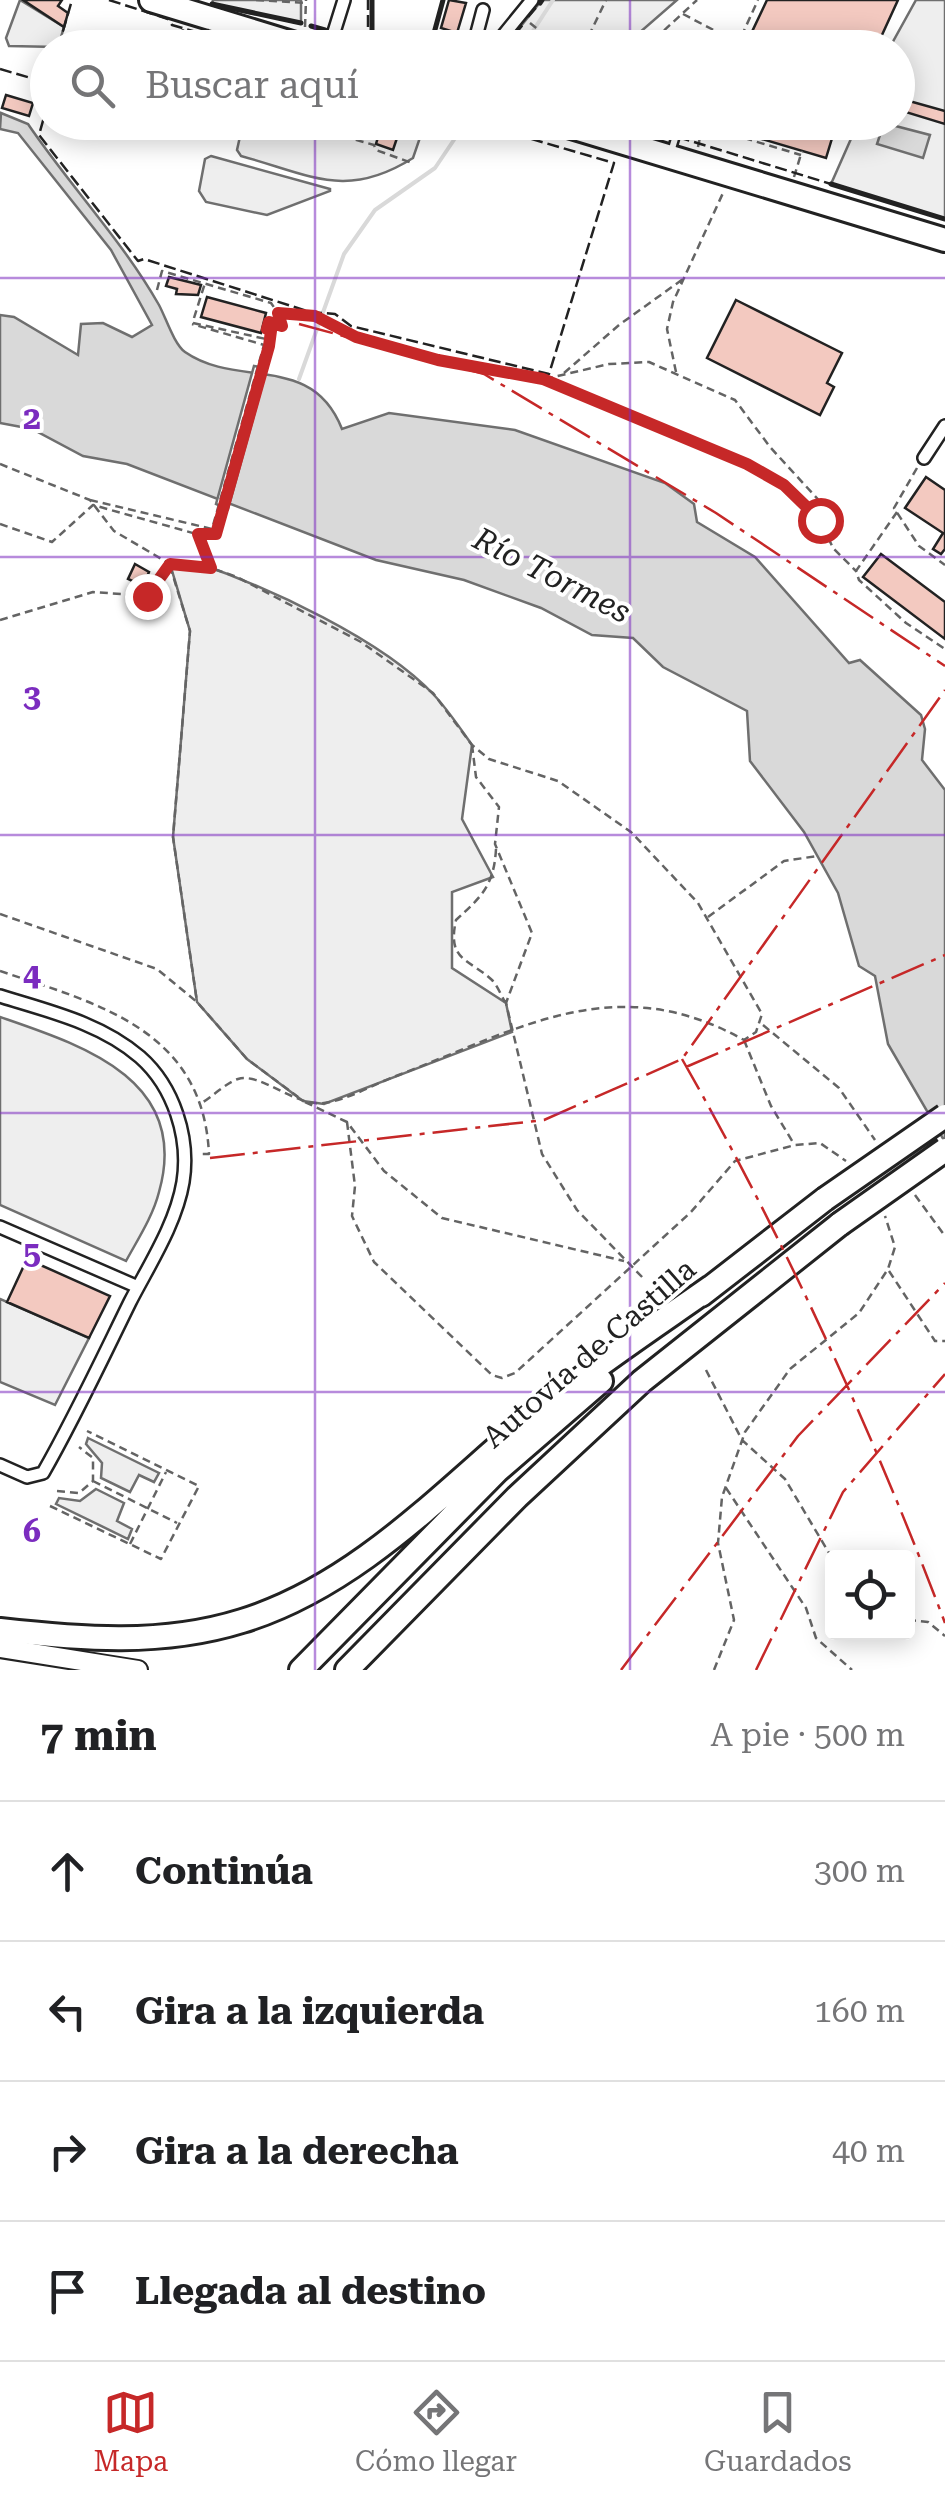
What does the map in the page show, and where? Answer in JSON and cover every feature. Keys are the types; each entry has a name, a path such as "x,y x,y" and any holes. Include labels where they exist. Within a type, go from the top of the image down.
{"highway":[{"path":"150,0 273,30"},
{"path":"612,140 945,240"},
{"name":"Autovía de Castilla","path":"302,1670 497,1471 711,1287 945,1116"},
{"name":"Autovía de Castilla","path":"348,1670 504,1509 642,1380 840,1224 945,1150"},
{"path":"0,1630 153,1638 238,1622 289,1604 371,1553 562,1394 711,1287"}],"main road":[{"path":"0,1648 138,1670"}],"street":[{"path":"335,30 344,0"},
{"path":"508,30 532,0"},
{"path":"478,30 483,10"},
{"path":"924,458 945,426"},
{"path":"0,996 76,1020 119,1040 143,1059 173,1103 183,1138 183,1184 138,1287 49,1462 36,1477 0,1465"},
{"path":"0,1227 138,1287"}],"lane":[{"path":"670,158 675,140"}],"path":[{"path":"256,0 306,2 306,30"},
{"path":"592,30 606,0"},
{"path":"664,30 698,0"},
{"path":"744,30 758,0"},
{"path":"682,14 710,30"},
{"path":"183,30 185,20"},
{"path":"533,27 537,30"},
{"path":"356,140 412,162"},
{"path":"698,148 700,140"},
{"path":"756,140 801,153 794,178"},
{"path":"676,372 667,329 684,278 723,192"},
{"path":"93,505 212,537 266,346 269,322 282,326 270,302 163,268 157,290"},
{"path":"563,375 619,324 684,278"},
{"path":"205,283 193,322 266,346"},
{"path":"278,313 315,316 356,337 438,360 543,379 747,464 784,485 820,520 833,548 856,571 858,580 906,623 945,649"},
{"path":"543,379 632,361 676,372 735,400 770,448 825,507 833,548"},
{"path":"856,571 897,512 898,497 924,458"},
{"path":"0,464 90,500 208,531 216,525"},
{"path":"90,500 114,531 170,564 211,568 270,590 401,667 433,693 472,745 499,763 558,780 631,832 707,918 751,993 762,1024 839,1088 879,1146"},
{"path":"0,524 52,542 93,505"},
{"path":"897,512 919,546 945,565"},
{"path":"198,534 211,568"},
{"path":"0,620 93,592 147,596 170,564"},
{"path":"170,564 190,631 172,836 197,1002"},
{"path":"472,745 476,777 499,807 496,848 492,884 480,902 456,920 455,948 467,966 493,980 506,1003 542,1154 576,1210 645,1280"},
{"path":"496,848 532,932 506,1003"},
{"path":"707,918 784,861 817,856"},
{"path":"0,914 157,968 197,1002 247,1059 303,1100 347,1122 384,1172 442,1218 624,1261"},
{"path":"202,1154 209,1154 200,1104 238,1079 253,1078 281,1094 324,1104 574,1011 626,1003 668,1008 744,1040 771,1106 795,1145"},
{"path":"744,1040 762,1024"},
{"path":"347,1122 355,1186 352,1216 374,1262 492,1376 502,1378 514,1372 630,1268"},
{"path":"914,1193 945,1236"},
{"path":"888,1270 935,1340 945,1341"},
{"path":"706,1370 742,1440 785,1479 827,1550"},
{"path":"50,1506 162,1559 199,1486 87,1431"},
{"path":"714,1670 734,1620 718,1543 725,1487 742,1440"},
{"path":"57,1491 79,1493 93,1480 93,1458 79,1448"},
{"path":"130,1544 166,1470"},
{"path":"93,1480 180,1524"},
{"path":"725,1487 806,1608 816,1638 852,1670"},
{"path":"915,1621 928,1622 945,1636"}],"shaded area":[{"path":"20,0 64,27 30,30 30,46 9,46 6,38"},
{"path":"213,0 301,0 301,23 223,7 212,4"},
{"path":"542,0 677,0 643,30 518,30"},
{"path":"916,0 945,0 945,219 831,184 850,140 915,140 915,30 899,30"},
{"path":"239,140 419,140 413,158 389,171 348,181 309,176 241,156 237,150"},
{"path":"211,156 330,191 267,215 206,202 199,191 205,159"},
{"path":"197,563 290,601 355,635 434,695 472,745 462,819 493,877 452,892 452,968 506,1003 512,1032 324,1104 303,1101 247,1059 197,1002 173,837 190,631 170,564"},
{"path":"0,1017 64,1040 122,1073 144,1094 159,1121 165,1153 159,1192 126,1261 0,1205"},
{"path":"0,1299 89,1338 55,1405 0,1382"},
{"path":"88,1438 159,1473 154,1482 139,1475 130,1492 101,1478 102,1463 86,1444"},
{"path":"96,1489 124,1503 117,1521 132,1529 128,1539 56,1504 59,1498 80,1501"}],"water":[{"name":"Río Tormes","path":"1,113 28,124 30,140 40,140 129,258 185,352 206,363 293,381 312,390 329,405 342,429 389,413 515,430 665,483 694,504 697,522 755,557 849,663 860,660 921,715 925,729 922,760 945,790 945,1142 888,1044 875,976 859,966 838,893 804,832 750,761 747,711 663,667 633,638 592,635 541,608 464,580 376,560 127,464 83,456 32,429 0,423 0,315 14,317 78,355 81,324 103,323 132,337 152,325 111,250 18,133 0,129"},
{"path":"915,131 930,135 923,158 877,144 878,140 915,140"}],"pier":[{"path":"254,366 267,368 228,509 216,504"}],"building":[{"path":"23,0 62,0 58,6 68,13 64,27"},
{"path":"449,0 466,3 458,30 441,28"},
{"path":"767,0 898,0 884,30 753,30"},
{"path":"6,95 30,102 29,116 2,108"},
{"path":"915,103 945,111 945,124 915,115"},
{"path":"377,140 396,140 393,150 376,144"},
{"path":"765,140 832,140 826,158"},
{"path":"169,277 201,285 198,295 176,294 177,289 166,286"},
{"path":"207,297 266,313 261,333 201,317"},
{"path":"736,300 842,353 827,383 834,387 820,415 707,358"},
{"path":"926,477 945,490 945,549 941,554 933,549 943,533 905,508"},
{"path":"881,554 945,602 945,639 863,577"},
{"path":"135,564 149,572 143,586 128,579"},
{"path":"27,1259 110,1296 89,1338 7,1302"}],"waterway":[{"path":"534,30 553,0"},
{"path":"299,379 344,254 375,210 435,168 454,140"}],"fence":[{"path":"63,30 72,0"},
{"path":"109,0 189,30"},
{"path":"368,0 368,30"},
{"path":"528,17 540,3"},
{"path":"519,30 525,22"},
{"path":"0,69 30,78"},
{"path":"43,140 138,261 144,259 310,312 335,314 351,326 549,374 614,163 535,140"},
{"path":"688,140 831,184"}],"wall":[{"path":"372,0 372,30"},
{"path":"435,30 443,0"},
{"path":"212,4 301,23"},
{"path":"311,26 325,30"},
{"path":"831,184 945,219"}],"power":[{"path":"299,324 484,374 716,513 945,666"},
{"path":"210,1158 544,1120 682,1059 945,690"},
{"path":"686,1067 945,955"},
{"path":"682,1059 791,1265 887,1479 945,1623"},
{"path":"621,1670 798,1436 945,1283"},
{"path":"756,1670 843,1492 945,1374"}],"route":[{"path":"147,596 170,564 197,563 211,568 198,534 216,534 269,346 269,322 282,326 278,313 315,316 356,337 438,360 543,379 747,464 784,485 820,520"}]}
